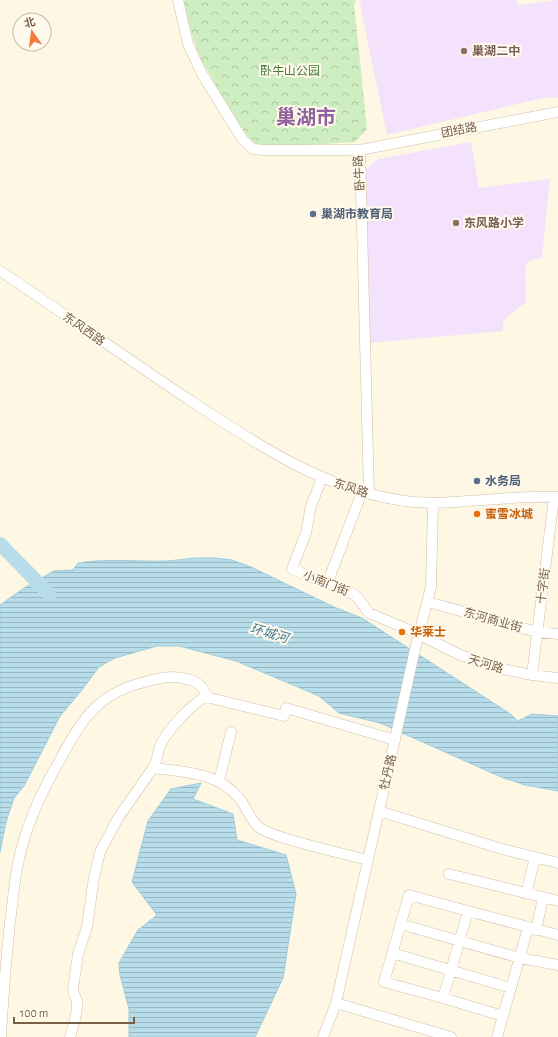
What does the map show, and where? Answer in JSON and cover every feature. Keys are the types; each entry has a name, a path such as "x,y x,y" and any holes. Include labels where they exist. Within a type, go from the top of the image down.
{"street":[{"name":"卧牛路","path":"178,0 186,39 196,63 236,131 247,145 253,149 260,150 360,150 366,493"},
{"name":"团结路","path":"360,150 558,112"},
{"name":"东风西路","path":"0,271 168,386"},
{"name":"东风路","path":"168,386 266,449 293,464 322,478 366,493 400,501 433,504 506,498 556,497"},
{"name":"小南门街","path":"322,478 310,506 306,534 292,570 355,595 369,613 419,635"},
{"path":"327,584 366,493"},
{"name":"十字街","path":"532,675 556,497"},
{"name":"牡丹路","path":"323,1037 336,1003 416,645 428,602 432,578 433,504"},
{"name":"东河商业街","path":"428,602 537,632 558,634"},
{"name":"天河路","path":"419,635 471,659 507,670 558,678"},
{"path":"1,1037 9,933 19,859 42,796 76,730 89,714 106,698 123,688 138,683 167,678 186,679 195,681 201,685 205,691 206,697"},
{"path":"70,1037 76,1017 76,1000 73,992 75,970 79,948 87,927 98,858 106,839 118,818 157,762 160,746 194,704 206,697 284,716 286,708 395,740"},
{"path":"219,781 231,732"},
{"path":"153,768 196,773 219,781 235,793 255,823 267,832 301,843 368,860"},
{"path":"379,811 535,858 558,863"},
{"path":"526,894 535,858"},
{"path":"449,874 558,901"},
{"path":"503,1016 384,982 409,895 558,935"},
{"path":"497,1037 520,958 543,898"},
{"path":"443,998 468,911"},
{"path":"400,924 520,958 558,965"},
{"path":"392,953 511,988"},
{"path":"336,1003 428,1034 451,1037"}],"shaded area":[{"name":"巢湖二中","path":"362,0 517,0 518,5 558,0 558,98 547,97 387,135 360,4"},
{"name":"东风路小学","path":"471,142 479,188 550,179 542,258 530,260 525,267 526,302 503,321 503,331 368,343 365,170 378,159"}],"green space":[{"name":"卧牛山公园","path":"182,0 356,0 354,4 367,129 355,142 270,147 256,144 248,137 241,127 201,60"}],"water":[{"name":"环城河","path":"195,558 232,560 251,567 334,607 362,618 509,713 518,721 532,714 558,716 558,791 525,785 501,777 380,723 339,713 319,696 236,661 179,646 157,646 115,658 99,667 60,716 24,786 14,798 6,822 0,852 0,605 24,588 54,571 73,570 78,563 112,560 168,561"},
{"path":"201,783 193,799 233,814 237,840 286,855 296,894 283,978 255,1037 129,1037 129,1009 120,975 119,963 138,930 157,915 132,882 148,821 171,789"}],"waterway":[{"path":"0,544 50,595"}],"place":[{"name":"巢湖二中","path":"464,51"},
{"name":"巢湖市教育局","path":"313,214"},
{"name":"东风路小学","path":"456,223"},
{"name":"水务局","path":"477,481"},
{"name":"蜜雪冰城","path":"477,514"},
{"name":"华莱士","path":"402,632"}],"district":[{"name":"巢湖市","path":"306,118"}]}
